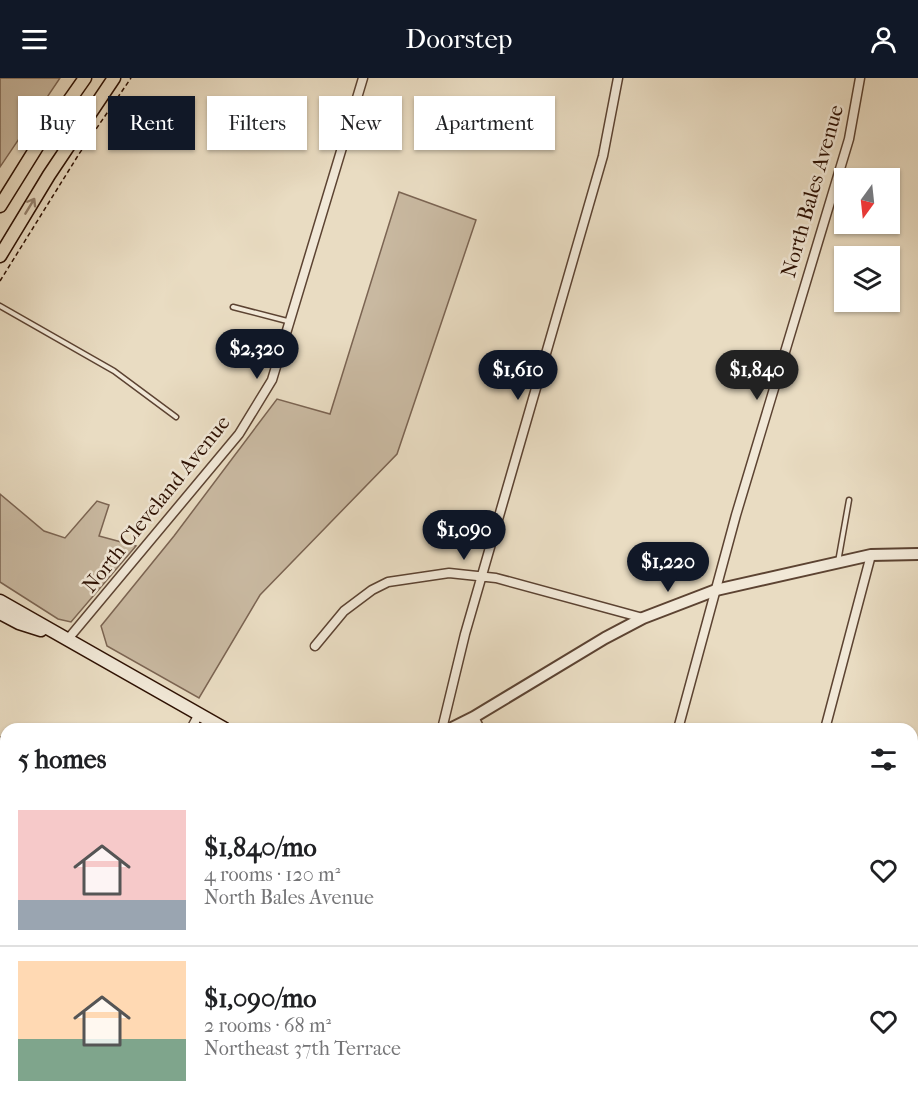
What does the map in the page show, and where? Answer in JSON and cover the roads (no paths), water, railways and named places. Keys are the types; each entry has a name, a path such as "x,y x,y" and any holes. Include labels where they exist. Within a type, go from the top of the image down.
{"main road":[{"path":"0,206 85,78"},
{"path":"0,256 55,166 114,78"},
{"path":"0,601 215,723"},
{"path":"0,613 19,623 68,639"}],"street":[{"name":"North Cleveland Avenue","path":"68,639 239,434 272,380 363,78"},
{"path":"444,723 482,576 603,156 618,78"},
{"name":"North Bales Avenue","path":"680,723 745,485 849,139 860,78"},
{"path":"462,723 604,638 643,618 716,590 871,555 918,554"},
{"path":"827,723 871,555"},
{"path":"315,646 344,611 365,595 388,582 449,573 482,576 643,618"},
{"path":"194,723 199,714"},
{"path":"474,717 477,723"}],"lane":[{"path":"0,306 114,371 176,417"},
{"path":"233,307 291,322"},
{"path":"838,562 849,500"}]}
